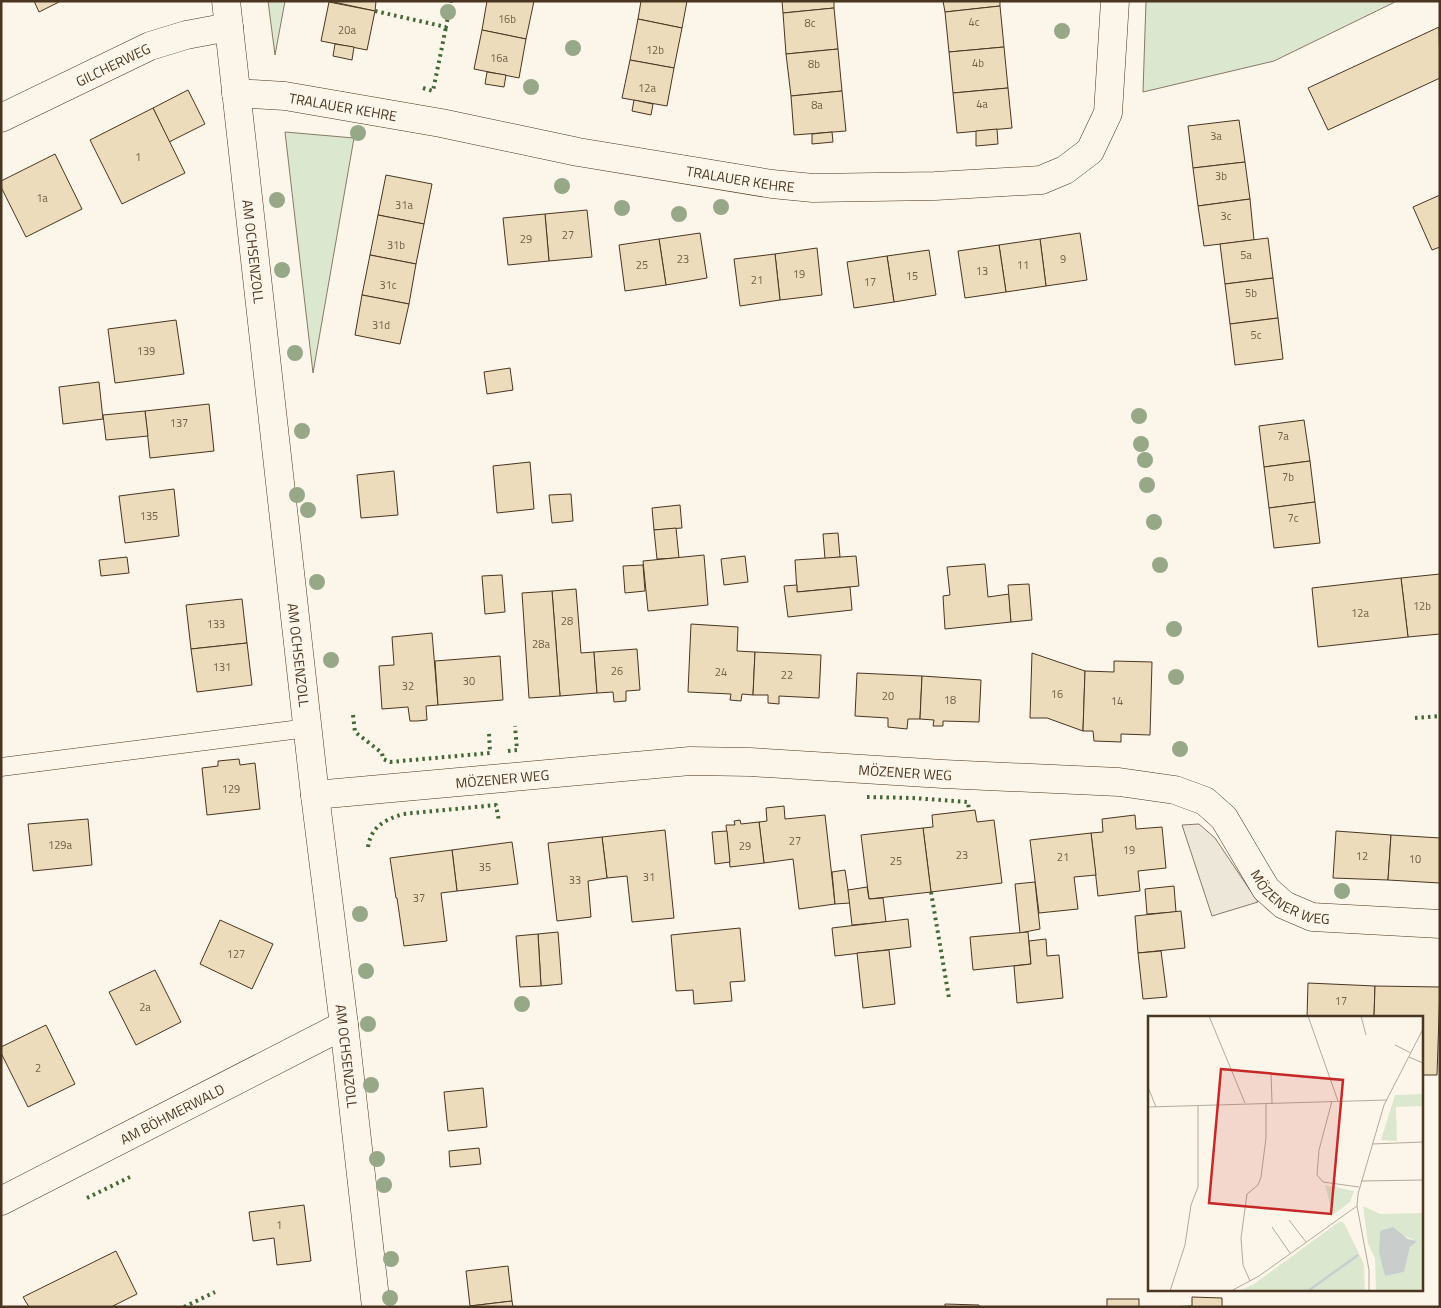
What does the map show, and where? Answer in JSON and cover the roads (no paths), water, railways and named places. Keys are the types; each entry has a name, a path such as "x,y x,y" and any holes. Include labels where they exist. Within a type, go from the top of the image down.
{"street":[{"name":"TRALAUER KEHRE","path":"236,93 285,96 441,123 578,152 772,184 813,188 935,186 1041,180 1065,170 1090,151 1108,113 1115,1"},
{"name":"AM OCHSENZOLL","path":"228,14 315,795 344,1025 376,1307"},
{"name":"GILCHERWEG","path":"1,118 150,46 186,35 228,14"},
{"name":"MÖZENER WEG","path":"315,795 690,761 750,762 943,774 1119,782 1175,790 1205,801 1224,818 1266,889 1284,905 1312,917 1440,924"},
{"name":"AM BÖHMERWALD","path":"1,1201 344,1025"}],"lane":[{"path":"1,767 308,728"}]}
